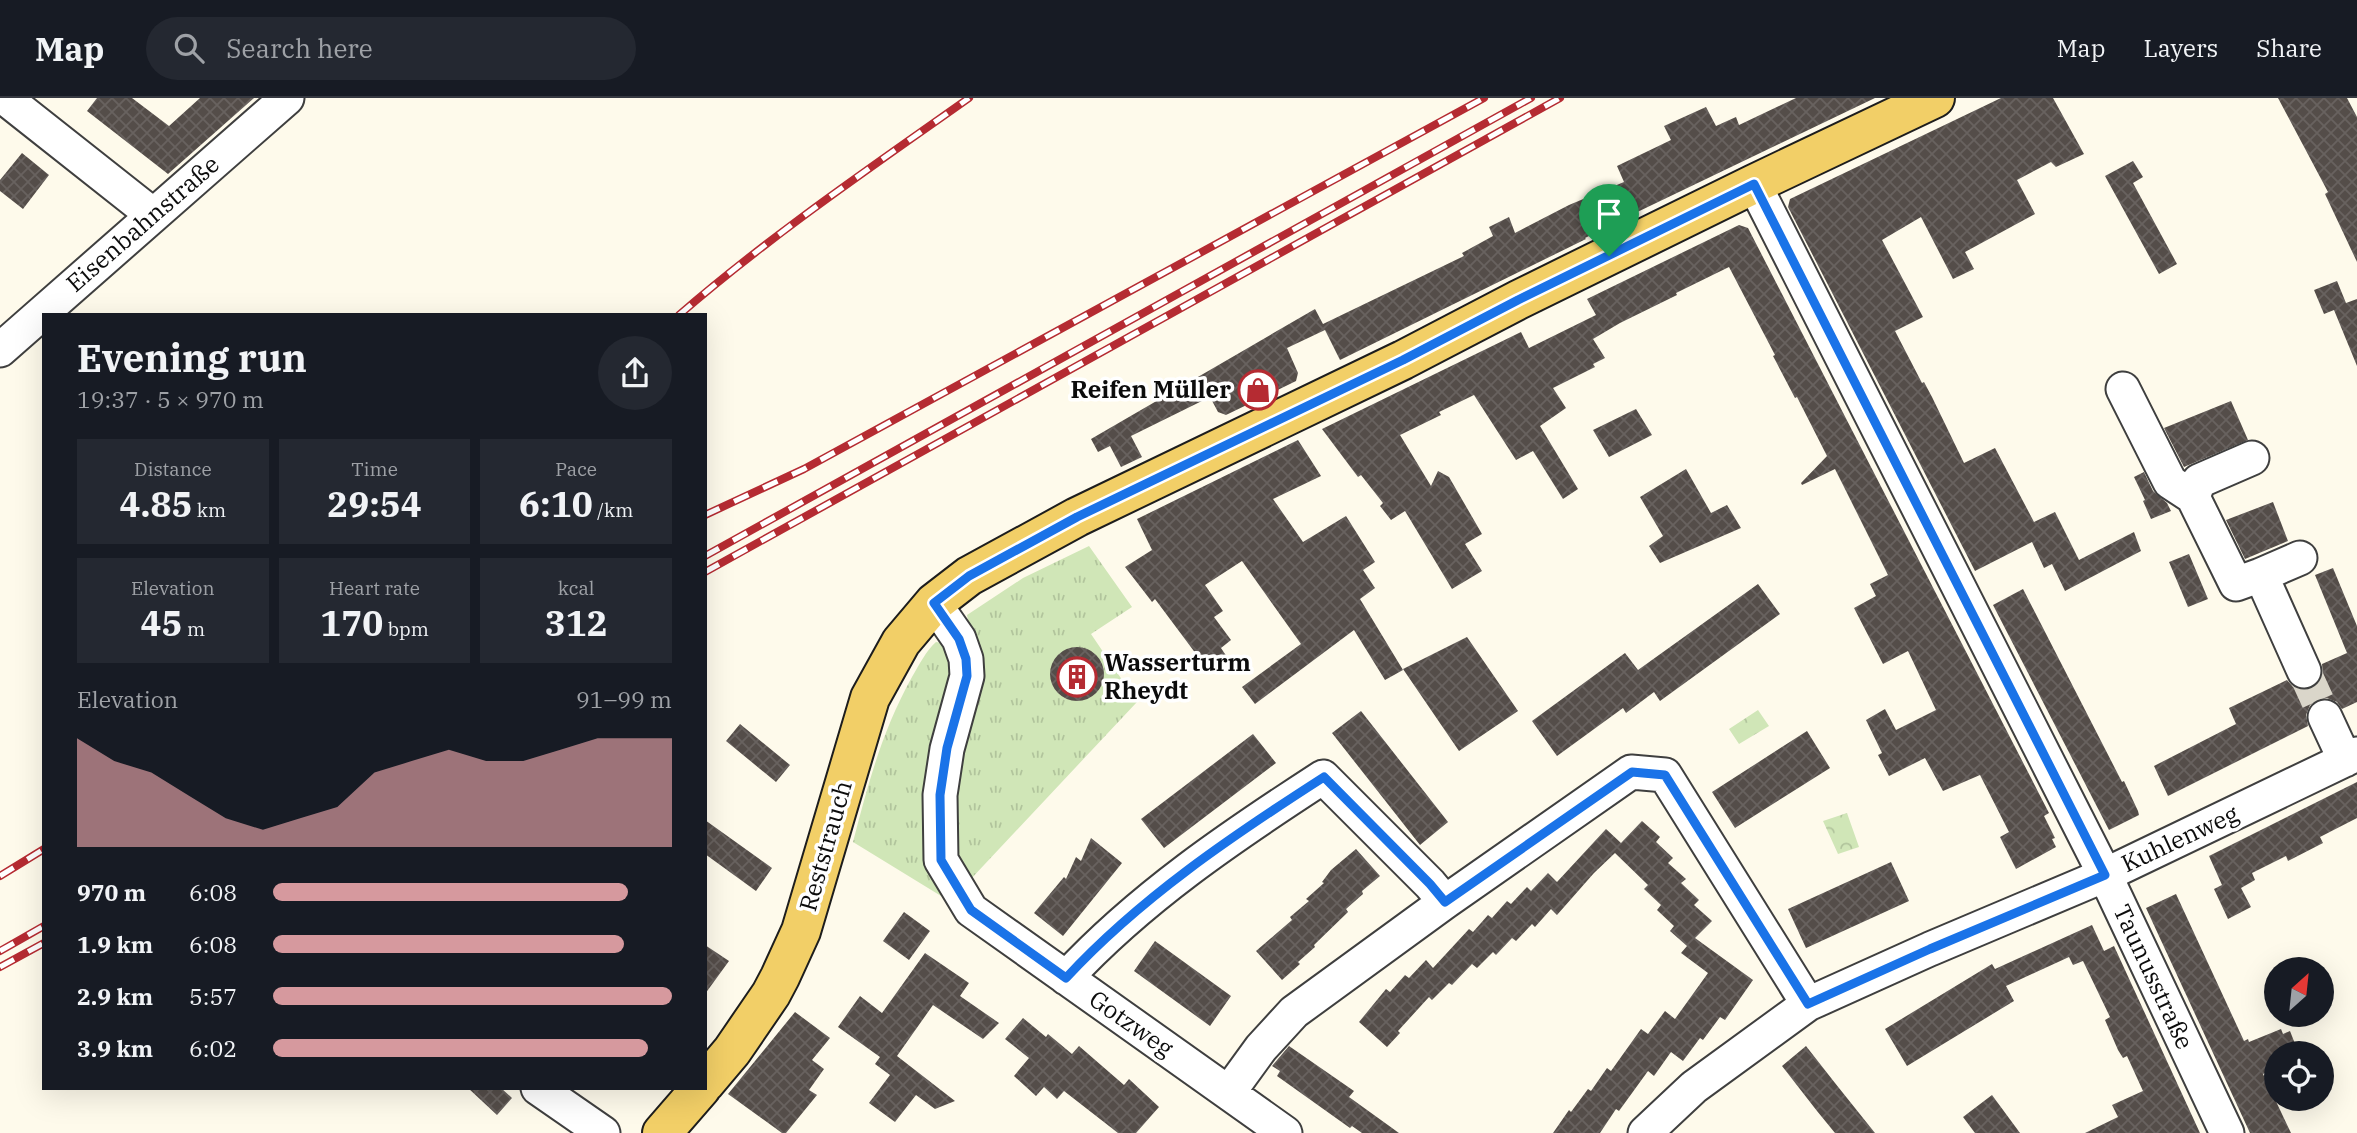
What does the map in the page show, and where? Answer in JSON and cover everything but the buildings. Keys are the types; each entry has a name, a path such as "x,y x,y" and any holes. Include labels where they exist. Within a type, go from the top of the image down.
{"main road":[{"name":"Reststrauch","path":"707,1081 732,1051 771,995 801,932 870,698 901,642 934,603 969,576 1077,517 1403,360 1754,184 1936,98"},
{"path":"662,1133 699,1090"}],"street":[{"path":"5,98 152,215"},
{"name":"Eisenbahnstraße","path":"0,350 287,98"},
{"name":"Taunusstraße","path":"1754,184 2105,875 2227,1133"},
{"path":"2123,389 2170,482 2193,497 2236,584 2300,558"},
{"path":"2193,497 2199,481 2252,458"},
{"path":"2261,575 2304,671"},
{"name":"Gotzweg","path":"934,603 959,639 966,659 967,676 947,748 941,784 941,860 971,910 1285,1133"},
{"path":"2325,717 2351,757"},
{"name":"Kuhlenweg","path":"1644,1133 1693,1087 1808,1004 2105,875 2351,757"},
{"path":"1229,1092 1261,1048 1294,1012 1445,902 1632,772 1665,775 1808,1004"},
{"path":"1066,978 1088,955 1220,845 1324,777 1445,902"},
{"path":"541,1090 603,1133"}],"green space":[{"path":"1089,546 1132,607 1091,634 1137,702 969,881 954,847 959,753 974,717 978,679 967,615 1023,578"},
{"path":"936,642 942,643 955,656 946,715 959,907 853,842 870,779 892,717 917,668"},
{"path":"1758,710 1769,726 1739,744 1729,729"},
{"path":"1847,813 1859,847 1838,854 1823,821"}],"tunnel":[{"path":"2304,671 2325,717"}],"railway":[{"path":"681,313 785,230 969,98"},
{"path":"707,514 804,469 1484,98"},
{"path":"707,555 1531,98"},
{"path":"707,571 1560,98"},
{"path":"0,876 42,850"},
{"path":"0,951 42,927"},
{"path":"0,967 42,944"}],"place":[{"name":"Reifen Müller","path":"1258,390"},
{"name":"Wasserturm Rheydt","path":"1077,677"}],"route":[{"path":"1754,184 2105,875 1808,1004 1665,775 1632,772 1445,902 1324,777 1230,837 1088,955 1066,978 971,910 941,860 940,795 947,748 967,676 966,659 959,639 934,603 969,576 1077,517 1403,360 1609,256 1754,184"}]}
